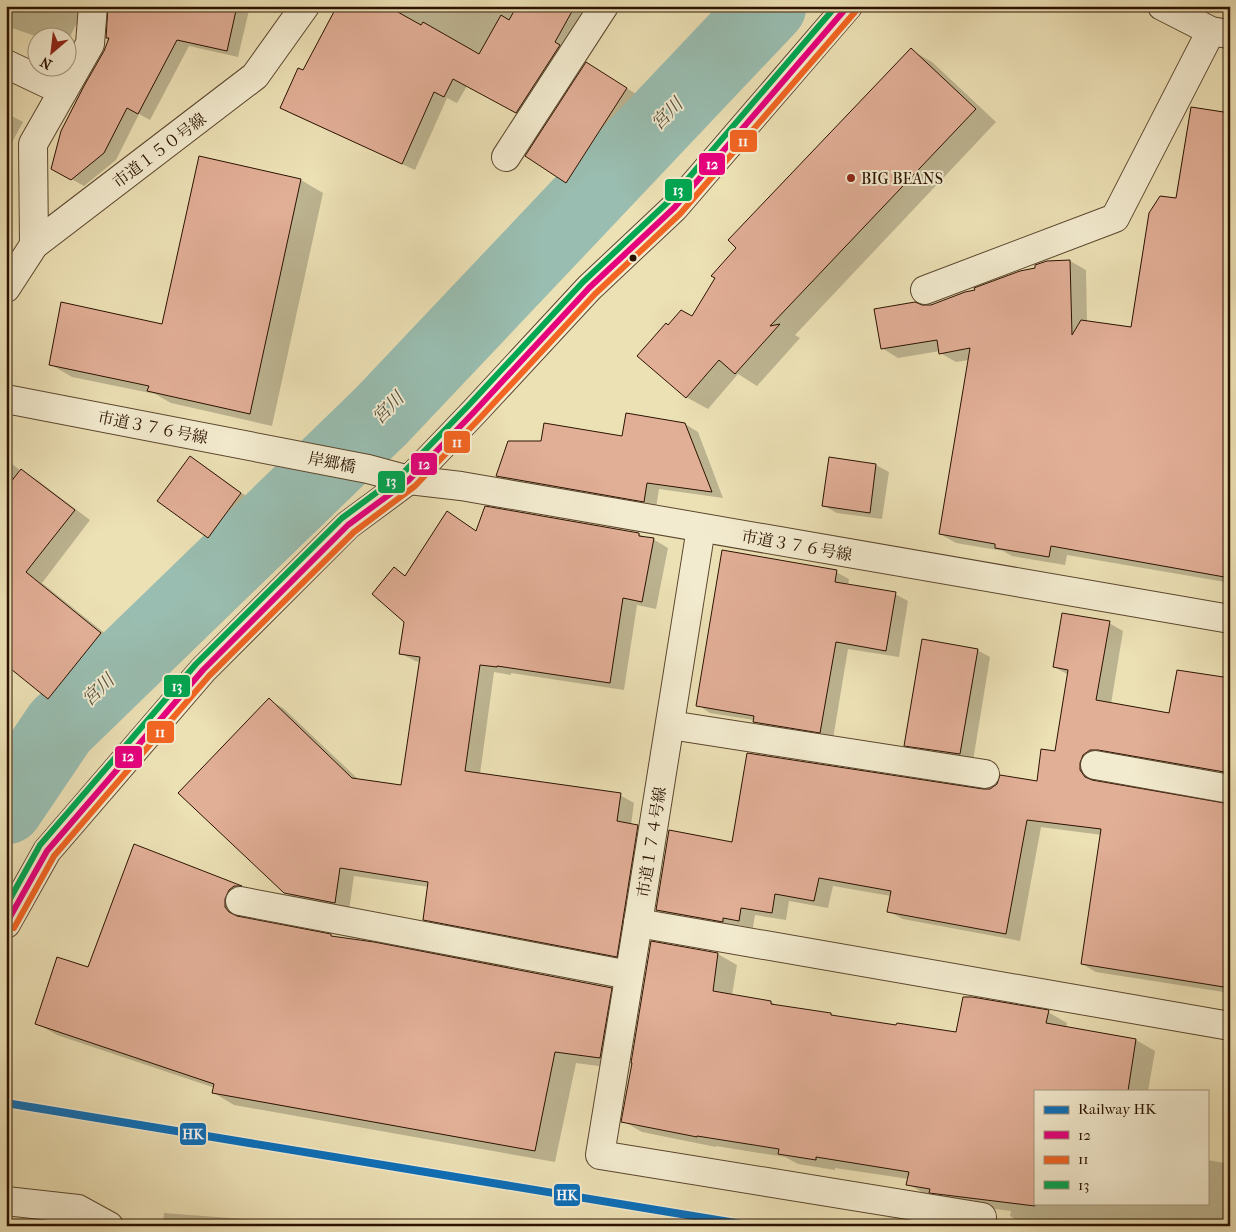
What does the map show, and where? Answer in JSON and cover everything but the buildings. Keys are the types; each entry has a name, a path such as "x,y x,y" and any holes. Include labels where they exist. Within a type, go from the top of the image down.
{"street":[{"path":"34,245 33,144 90,44 93,6"},
{"name":"市道１５０号線","path":"6,288 34,245 256,76 305,6"},
{"path":"506,157 604,6"},
{"path":"6,924 47,851 203,670 348,524 408,480 481,405 589,288 674,208 848,6"},
{"path":"925,290 1116,218 1220,33 1162,6"},
{"path":"6,64 63,92"},
{"name":"市道３７６号線","path":"6,399 300,456"},
{"name":"岸郷橋","path":"300,456 365,468"},
{"name":"市道３７６号線","path":"365,468 408,480 460,486 1230,619"},
{"name":"市道１７４号線","path":"701,528 600,1155 982,1217"},
{"path":"670,726 985,774"},
{"path":"1095,765 1230,789"},
{"path":"240,901 629,975"},
{"path":"638,923 1230,1026"},
{"path":"6,1201 78,1209 109,1226"}],"waterway":[{"name":"宮川","path":"6,807 60,727 381,416 769,6"}],"rail line":[{"name":"HK","path":"6,1103 754,1226"}],"transit line":[{"name":"13","path":"6,906 40,845 196,664 342,518 403,473 583,282 668,202 836,6"},
{"name":"12","path":"6,924 47,851 203,670 348,525 409,480 589,288 674,208 848,6"},
{"name":"11","path":"14,928 54,856 209,676 354,532 415,486 595,294 680,214 855,12"}],"place":[{"name":"BIG BEANS","path":"851,178"}]}
